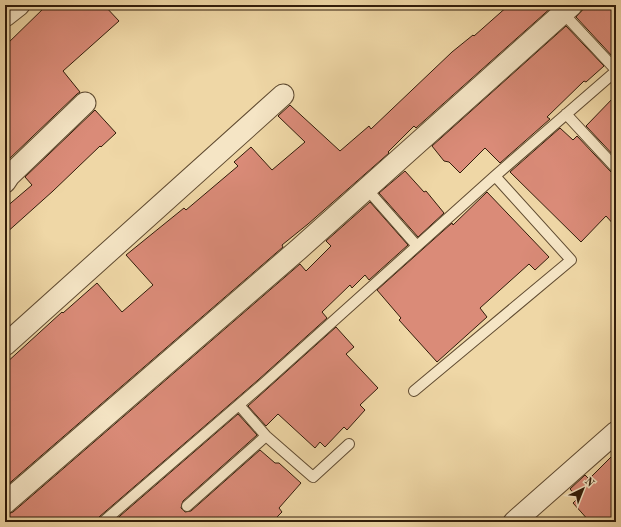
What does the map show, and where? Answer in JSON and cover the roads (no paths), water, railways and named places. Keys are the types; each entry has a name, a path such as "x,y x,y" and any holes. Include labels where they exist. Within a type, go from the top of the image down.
{"street":[{"path":"5,16 19,5"},
{"path":"5,503 299,249 568,9"},
{"path":"5,345 283,95"},
{"path":"5,182 9,176 85,103"},
{"path":"514,522 616,432"}],"lane":[{"path":"103,522 239,405 495,176 616,71 568,9"},
{"path":"566,114 616,168"},
{"path":"414,391 571,260 495,176"},
{"path":"366,188 417,246"},
{"path":"239,405 266,436 313,478 349,444"},
{"path":"187,506 266,436"}]}
